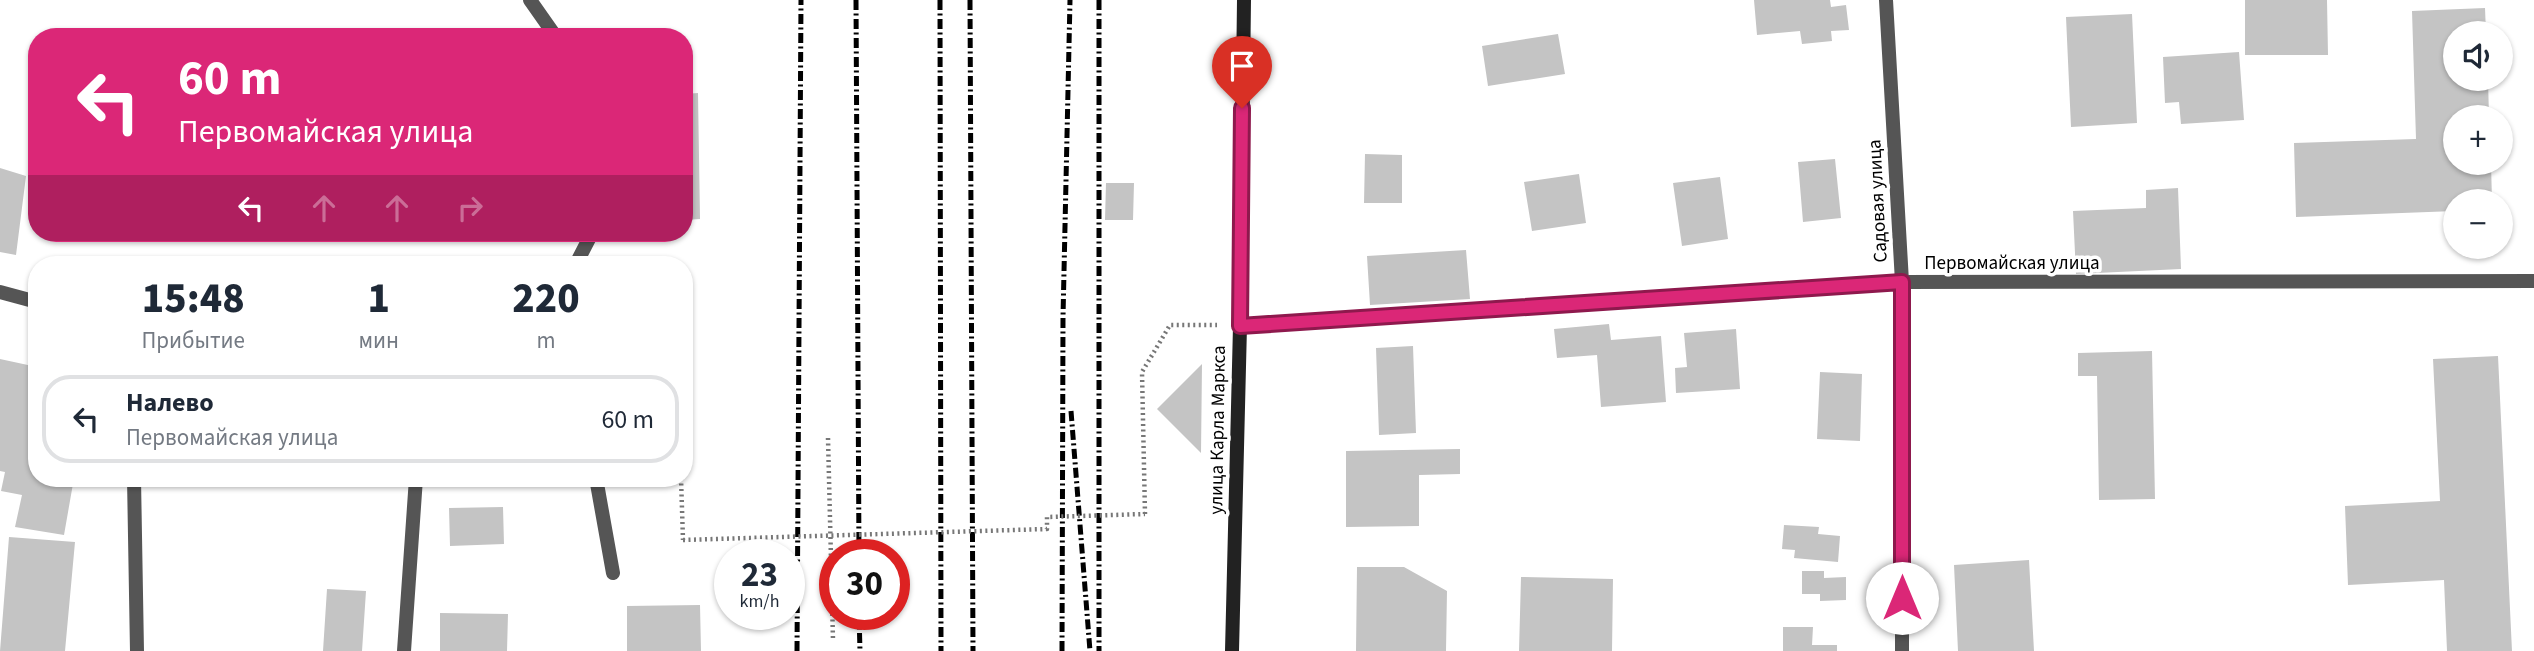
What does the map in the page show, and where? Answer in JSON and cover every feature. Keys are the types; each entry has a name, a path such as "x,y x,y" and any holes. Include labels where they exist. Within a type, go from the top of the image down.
{"street":[{"path":"530,0 550,28"},
{"name":"улица Карла Маркса","path":"1232,651 1244,0"},
{"name":"Садовая улица","path":"1886,0 1902,282 1902,651"},
{"name":"Первомайская улица","path":"1240,326 1902,282 2534,281"},
{"path":"0,292 28,300"},
{"path":"134,487 137,651"},
{"path":"404,651 415,487"},
{"path":"598,487 613,573"}],"path":[{"path":"681,487 683,540 1047,529 1047,517 1145,514 1142,372 1170,325 1240,326"},
{"path":"828,438 833,640"}],"building":[{"path":"1754,0 1830,0 1831,7 1846,5 1849,30 1831,31 1832,41 1802,44 1800,31 1757,35"},
{"path":"2245,0 2327,0 2328,55 2245,55"},
{"path":"2485,8 2486,21 2443,21 2443,91 2488,91 2489,105 2443,105 2443,175 2491,175 2492,189 2443,189 2443,211 2296,217 2294,143 2416,139 2412,11"},
{"path":"2132,14 2137,123 2071,127 2066,17"},
{"path":"1558,34 1565,74 1488,86 1482,46"},
{"path":"2239,52 2244,120 2181,124 2179,102 2165,103 2163,57"},
{"path":"693,93 698,93 700,219 693,219"},
{"path":"1365,154 1402,155 1402,203 1364,203"},
{"path":"1835,159 1841,218 1803,222 1798,162"},
{"path":"0,168 26,176 16,255 0,252"},
{"path":"1579,174 1586,223 1532,231 1524,182"},
{"path":"1720,177 1728,239 1682,246 1673,183"},
{"path":"1106,183 1134,183 1133,220 1105,220"},
{"path":"2178,188 2181,269 2076,274 2073,211 2146,208 2146,190"},
{"path":"1466,250 1470,299 1370,305 1367,256"},
{"path":"1609,324 1611,340 1661,336 1666,402 1601,407 1597,355 1557,358 1554,329"},
{"path":"1736,329 1740,389 1676,393 1675,368 1687,367 1684,333"},
{"path":"1413,346 1416,433 1379,435 1376,348"},
{"path":"2152,351 2155,499 2099,500 2097,376 2078,376 2078,353"},
{"path":"2498,356 2512,651 2447,651 2444,580 2348,585 2345,506 2440,501 2433,359"},
{"path":"0,359 28,365 28,487 72,487 64,535 15,527 22,495 1,491 5,472 0,471"},
{"path":"1202,364 1201,453 1157,409"},
{"path":"1820,372 1862,374 1860,441 1817,439"},
{"path":"1460,449 1460,474 1419,475 1419,526 1346,527 1346,451"},
{"path":"503,507 504,544 450,546 449,508"},
{"path":"1784,525 1819,527 1818,534 1840,536 1838,562 1794,558 1795,550 1782,549"},
{"path":"9,537 75,542 65,651 0,651"},
{"path":"2029,560 2034,651 1958,651 1954,565"},
{"path":"1357,567 1404,567 1447,591 1446,651 1356,651"},
{"path":"1802,571 1824,571 1824,578 1846,577 1846,600 1820,601 1820,594 1802,594"},
{"path":"1521,577 1613,579 1612,651 1519,651"},
{"path":"327,589 366,591 362,651 323,651"},
{"path":"700,605 701,651 627,651 627,606"},
{"path":"440,613 508,614 507,651 440,651"},
{"path":"1783,627 1813,627 1812,645 1837,645 1837,651 1783,651"}],"railway":[{"path":"797,651 801,0"},
{"path":"856,0 859,539"},
{"path":"940,0 941,651"},
{"path":"970,0 973,651"},
{"path":"1062,651 1063,317 1070,0"},
{"path":"1099,0 1099,651"},
{"path":"1071,411 1090,651"},
{"path":"859,630 860,651"}],"route":[{"path":"1242,108 1240,326 1902,282 1902,598"}]}
